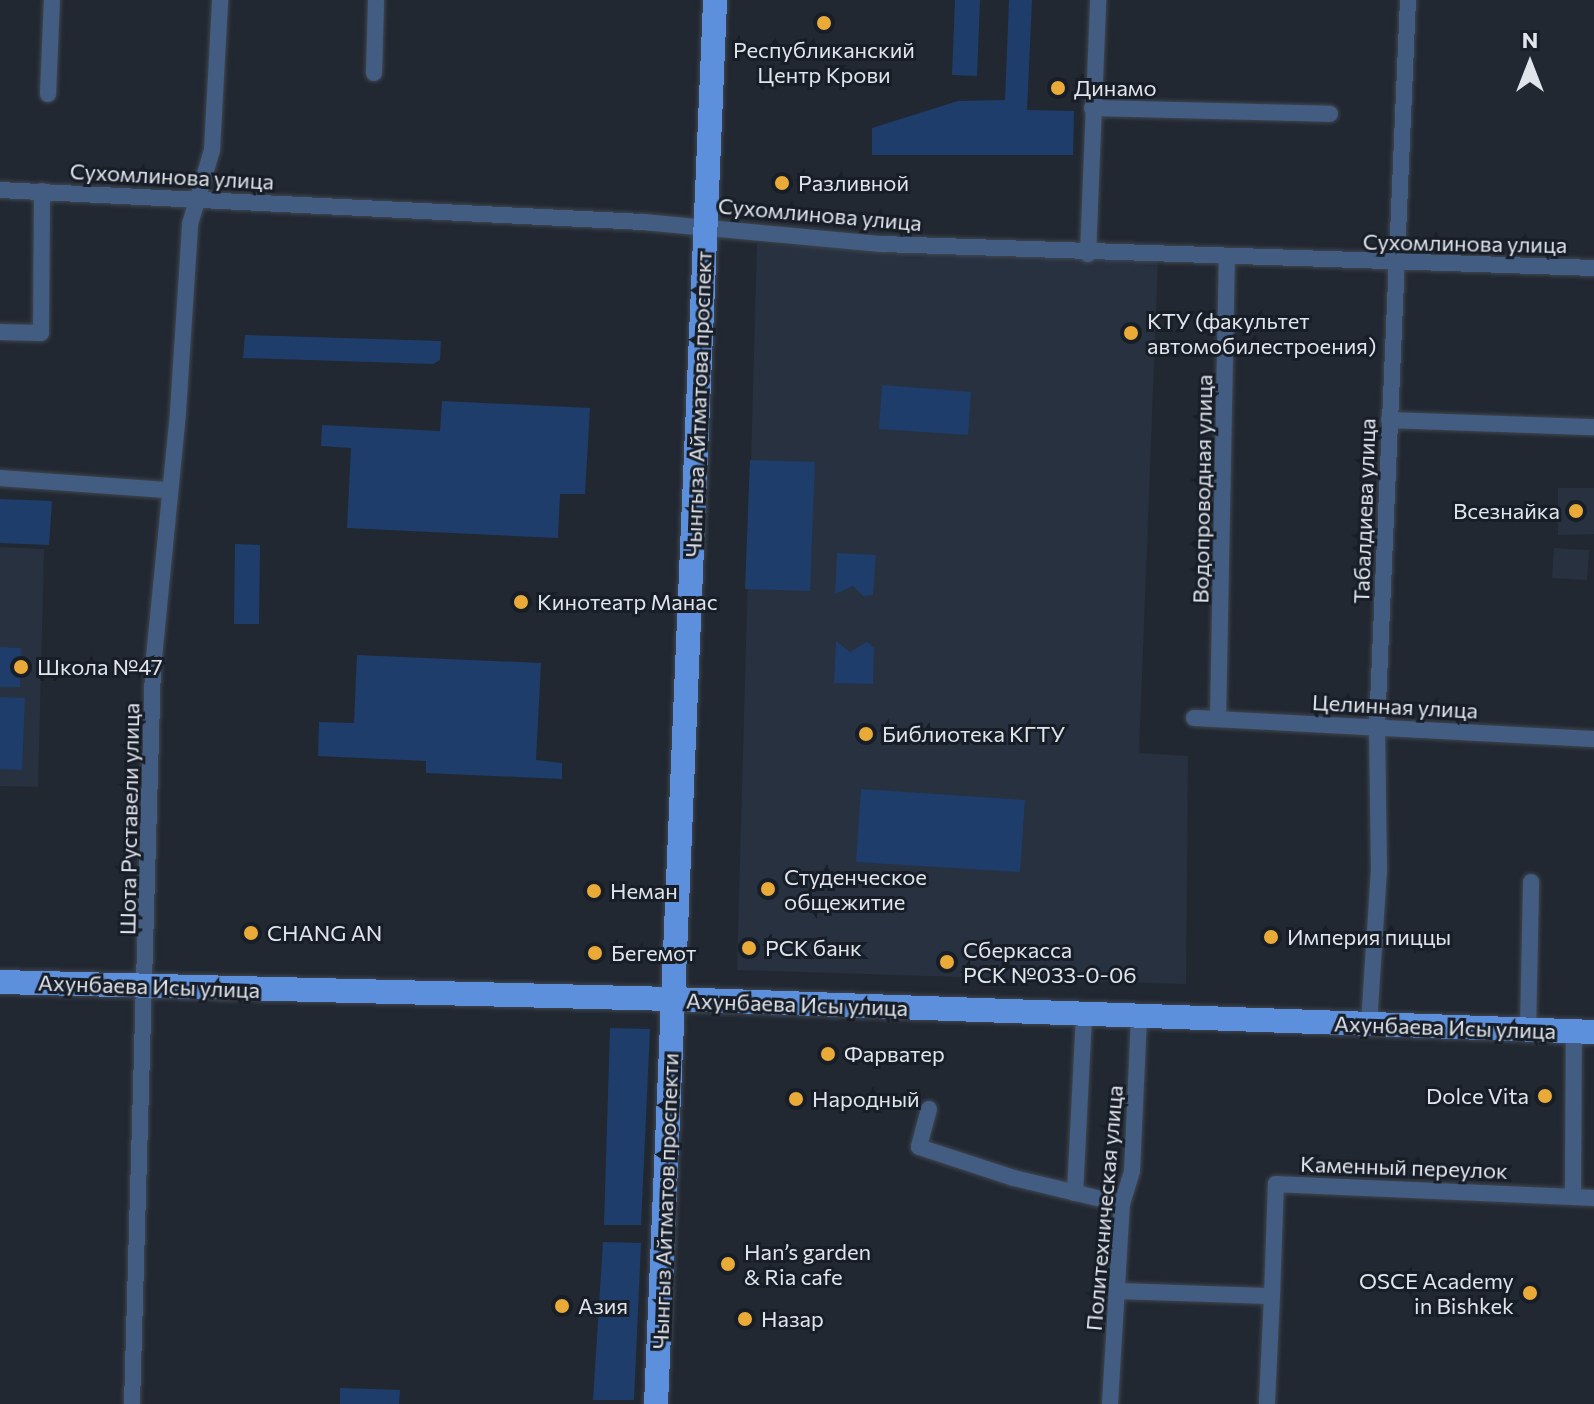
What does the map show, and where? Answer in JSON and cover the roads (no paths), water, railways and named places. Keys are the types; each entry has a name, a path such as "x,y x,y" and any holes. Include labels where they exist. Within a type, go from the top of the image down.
{"main road":[{"name":"Чынгыза Айтматова проспект","path":"673,999 715,0"},
{"name":"Ахунбаева Исы улица","path":"0,982 673,999 1584,1032"},
{"name":"Чынгыз Айтматов проспекти","path":"656,1404 673,999"}],"street":[{"path":"48,94 52,0"},
{"name":"Шота Руставели улица","path":"132,1404 153,668 190,224 212,150 220,0"},
{"path":"374,73 376,0"},
{"path":"1088,254 1098,0"},
{"name":"Табалдиева улица","path":"1369,1024 1379,871 1377,727 1408,0"},
{"path":"1092,108 1330,114"},
{"name":"Сухомлинова улица","path":"0,190 706,226 882,244 1227,259 1594,268"},
{"name":"Сухомлинова улица","path":"0,332 41,333 42,191"},
{"name":"Водопроводная улица","path":"1218,719 1227,259"},
{"path":"1389,420 1594,427"},
{"path":"0,478 169,490"},
{"name":"Целинная улица","path":"1194,718 1594,739"},
{"path":"1528,1030 1531,882"},
{"path":"1075,1193 1084,1014"},
{"name":"Политехническая улица","path":"1110,1404 1122,1204 1132,1171 1139,1016"},
{"path":"1573,1195 1584,1032"},
{"path":"929,1109 919,1147 1122,1204"},
{"name":"Каменный переулок","path":"1272,1296 1276,1184 1594,1198"},
{"path":"1118,1291 1272,1296 1267,1404"}],"place":[{"name":"Республиканский Центр Крови","path":"824,23"},
{"name":"Динамо","path":"1058,88"},
{"name":"Разливной","path":"782,183"},
{"name":"КТУ (факультет автомобилестроения)","path":"1131,333"},
{"name":"Всезнайка","path":"1576,511"},
{"name":"Кинотеатр Манас","path":"521,602"},
{"name":"Школа №47","path":"21,667"},
{"name":"Библиотека КГТУ","path":"866,734"},
{"name":"Студенческое общежитие","path":"768,889"},
{"name":"Неман","path":"594,891"},
{"name":"CHANG AN","path":"251,933"},
{"name":"Империя пиццы","path":"1271,937"},
{"name":"РСК банк","path":"749,948"},
{"name":"Бегемот","path":"595,953"},
{"name":"Сберкасса РСК №033-0-06","path":"947,962"},
{"name":"Фарватер","path":"828,1054"},
{"name":"Dolce Vita","path":"1545,1096"},
{"name":"Народный","path":"796,1099"},
{"name":"Han’s garden & Ria cafe","path":"728,1264"},
{"name":"OSCE Academy in Bishkek","path":"1530,1293"},
{"name":"Азия","path":"562,1306"},
{"name":"Назар","path":"745,1319"}]}
